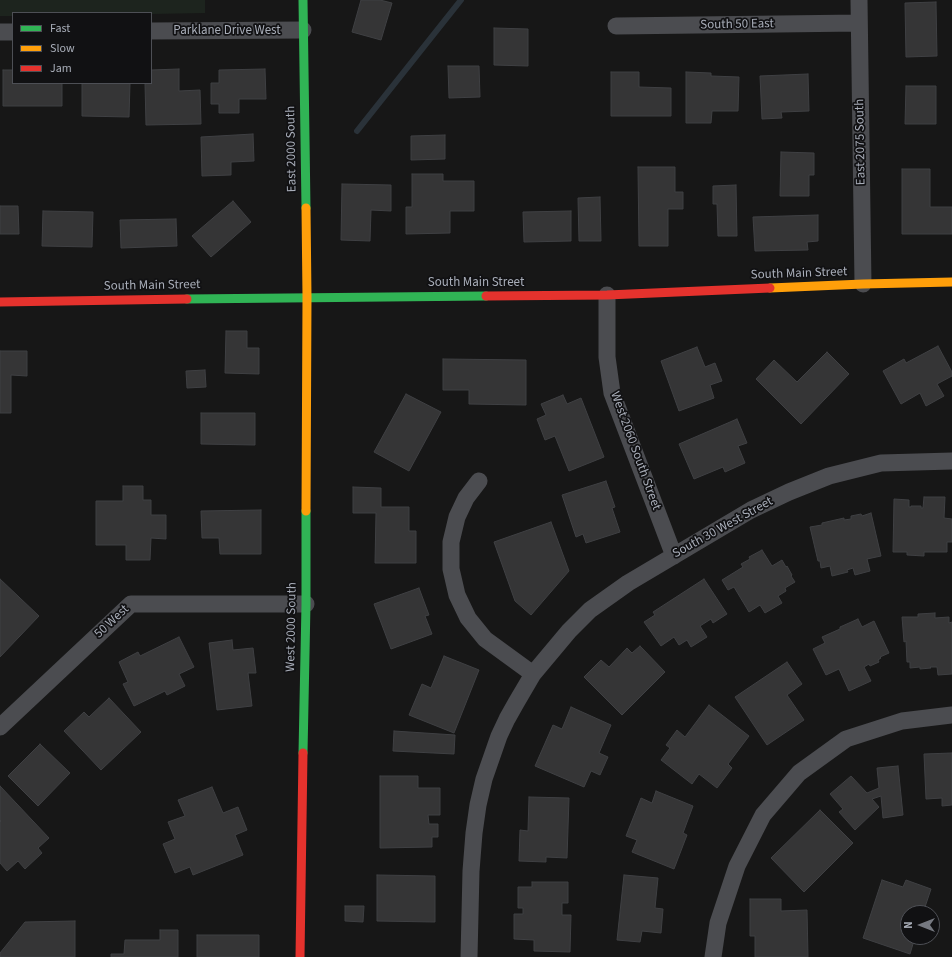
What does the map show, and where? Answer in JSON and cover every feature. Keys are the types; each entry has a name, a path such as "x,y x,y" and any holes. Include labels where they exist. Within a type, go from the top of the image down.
{"street":[{"name":"East 2000 South","path":"303,0 307,297"},
{"name":"East 2075 South","path":"859,0 863,284"},
{"name":"South 50 East","path":"616,26 859,24"},
{"name":"Parklane Drive West","path":"152,31 303,30"},
{"path":"0,32 12,32"},
{"name":"South Main Street","path":"0,302 307,297 607,295 863,284 952,282"},
{"name":"West 2060 South Street","path":"607,295 607,357 612,393 674,556"},
{"name":"West 2000 South","path":"300,957 306,604 307,297"},
{"name":"South 30 West Street","path":"469,957 471,871 474,833 484,779 492,754 507,719 533,674 569,631 590,610 628,583 751,510 790,492 829,476 881,463 952,461"},
{"path":"479,481 466,498 457,517 451,542 451,569 457,595 468,618 485,639 533,674"},
{"name":"50 West","path":"0,727 131,604 306,604"},
{"path":"713,957 718,923 738,866 763,814 800,773 846,739 902,722 952,715"}],"shaded area":[{"path":"0,0 205,0 205,13 152,14 152,12 12,12 12,16 0,16"}],"building":[{"path":"361,0 380,0 392,3 381,40 352,32"},
{"path":"936,2 937,56 906,57 905,3"},
{"path":"494,28 528,29 528,66 494,65"},
{"path":"448,66 479,66 480,97 449,98"},
{"path":"179,69 179,91 200,90 201,124 146,125 145,84 152,84 152,70"},
{"path":"265,69 266,99 239,99 239,113 219,113 219,104 211,104 211,83 219,83 219,70"},
{"path":"3,70 12,70 12,84 62,84 62,106 3,106"},
{"path":"611,72 639,72 639,87 671,88 671,116 611,116"},
{"path":"686,72 711,73 711,76 739,77 738,111 712,111 711,123 686,123"},
{"path":"808,74 809,111 781,112 782,118 762,119 760,76"},
{"path":"82,84 130,84 129,117 82,116"},
{"path":"906,86 936,86 936,124 905,124"},
{"path":"253,134 254,161 231,162 231,175 202,176 201,137"},
{"path":"445,135 445,159 411,160 411,136"},
{"path":"781,152 814,153 814,175 809,175 809,196 780,196"},
{"path":"638,167 675,167 675,192 683,192 683,209 668,209 668,246 639,246"},
{"path":"902,169 930,169 930,207 952,207 952,234 902,234"},
{"path":"412,174 443,174 443,181 474,181 474,211 450,211 450,233 406,234 406,207 412,207"},
{"path":"342,184 391,185 391,211 371,210 370,241 341,240"},
{"path":"736,185 737,236 718,236 717,204 713,204 713,186"},
{"path":"600,197 601,241 579,241 578,198"},
{"path":"233,201 251,222 211,257 192,236"},
{"path":"0,206 18,206 19,234 0,234"},
{"path":"43,211 93,212 92,247 42,246"},
{"path":"571,211 571,241 524,242 523,212"},
{"path":"818,215 818,241 807,242 808,250 755,251 753,217"},
{"path":"176,219 177,246 121,248 120,220"},
{"path":"226,331 247,331 247,348 259,348 259,374 225,373"},
{"path":"938,346 952,372 952,376 937,384 944,396 926,406 920,393 901,404 883,371 904,359 906,363"},
{"path":"697,347 705,367 715,363 722,381 710,385 714,398 679,411 661,361"},
{"path":"0,351 27,351 27,376 11,375 11,413 0,413"},
{"path":"827,352 849,374 801,424 756,379 774,360 797,382"},
{"path":"443,359 526,360 526,405 469,404 469,390 443,390"},
{"path":"205,370 206,387 187,388 186,371"},
{"path":"406,394 441,412 409,471 374,452"},
{"path":"563,395 567,404 581,398 604,457 569,471 555,436 545,440 537,419 546,415 541,404"},
{"path":"201,413 255,413 255,445 201,444"},
{"path":"737,419 747,443 738,446 745,463 725,472 723,467 694,479 679,444"},
{"path":"606,481 615,507 612,508 620,532 586,543 583,534 576,537 562,495"},
{"path":"123,486 143,486 143,500 151,500 151,515 166,515 166,539 151,538 150,560 126,560 126,545 96,545 96,501 123,501"},
{"path":"353,487 381,488 381,507 409,507 409,531 416,531 416,563 375,563 376,513 353,513"},
{"path":"924,497 945,497 944,518 952,519 952,542 947,542 947,552 924,552 924,556 907,555 907,552 893,552 894,499 909,500 909,507 921,506 921,508 923,508"},
{"path":"261,510 261,554 220,554 219,538 202,538 201,511"},
{"path":"871,513 881,556 867,559 870,571 855,575 853,568 847,570 848,572 832,576 830,566 821,568 810,527 844,518 844,520 851,519 851,516 861,514 862,516"},
{"path":"551,522 569,571 531,615 515,601 494,542"},
{"path":"762,550 772,566 782,560 786,567 787,566 795,582 785,588 786,591 778,596 782,603 765,613 760,605 749,612 734,587 728,590 722,580 743,567 741,564 750,559 749,557"},
{"path":"0,579 39,616 0,657"},
{"path":"704,579 727,614 713,623 711,619 700,626 707,637 691,647 687,640 679,645 674,637 661,646 644,622 655,615 653,612"},
{"path":"419,588 429,615 425,616 432,634 391,649 374,604"},
{"path":"935,613 935,618 949,617 949,623 952,622 952,674 938,675 937,667 920,669 920,667 910,668 910,662 907,662 906,641 904,642 902,617 918,617 918,614"},
{"path":"858,619 862,627 874,621 889,653 880,657 881,658 878,660 879,662 870,666 869,664 864,667 871,681 849,691 839,669 826,675 813,649 825,643 822,637"},
{"path":"179,637 194,667 179,674 185,686 167,695 165,691 134,706 123,684 128,682 119,662 138,652 140,656"},
{"path":"232,640 233,650 253,648 256,673 248,673 252,706 217,710 209,643"},
{"path":"640,646 665,672 622,715 584,677 601,660 609,667 627,648 632,653"},
{"path":"444,656 479,670 454,733 409,715 422,684 431,688"},
{"path":"787,662 802,684 787,695 804,720 767,745 735,697"},
{"path":"109,698 141,732 101,770 64,731 84,712 89,717"},
{"path":"709,705 749,736 728,764 732,768 717,788 699,774 692,784 661,760 670,748 666,745 677,730 685,737"},
{"path":"571,707 611,725 599,753 608,757 600,775 591,771 584,787 535,766 553,725 562,729"},
{"path":"394,731 455,735 454,754 393,751"},
{"path":"40,744 70,773 38,806 8,776"},
{"path":"952,753 952,805 942,806 942,798 926,799 924,754"},
{"path":"898,766 903,815 883,818 881,796 872,799 879,807 855,830 839,812 843,809 830,794 851,776 867,793 879,788 877,768"},
{"path":"380,776 418,776 418,788 440,788 440,815 428,815 429,824 438,824 438,837 432,837 432,847 380,848"},
{"path":"0,786 49,838 38,848 42,853 25,869 18,861 7,871 0,863"},
{"path":"212,787 223,813 238,807 247,830 235,835 243,855 193,875 190,867 175,873 163,844 175,839 168,822 185,816 178,800"},
{"path":"656,791 693,806 683,833 687,835 674,869 632,852 637,840 626,836 641,798 652,803"},
{"path":"529,797 569,798 567,858 546,857 546,862 519,861 520,830 528,831"},
{"path":"820,810 853,843 804,892 771,858"},
{"path":"377,875 435,876 435,922 377,921"},
{"path":"624,875 658,878 655,908 663,909 661,933 642,931 640,942 617,940"},
{"path":"882,880 903,887 906,880 931,889 926,905 900,905 900,945 913,945 910,954 863,938"},
{"path":"532,882 568,882 568,903 562,903 562,915 571,915 570,952 534,951 534,940 514,939 514,914 523,914 523,908 518,908 518,887 532,887"},
{"path":"750,899 781,899 781,911 807,910 808,957 755,957 755,936 750,936"},
{"path":"345,906 364,906 363,922 345,921"},
{"path":"75,921 75,957 0,957 0,953 25,922"},
{"path":"160,930 178,930 178,957 111,957 111,954 124,954 125,940 160,940"},
{"path":"197,935 259,935 259,957 197,957"}],"waterway":[{"path":"357,131 461,0"}],"traffic: fast":[{"path":"303,0 306,208"},
{"path":"187,299 486,296"},
{"path":"303,753 306,511"}],"traffic: slow":[{"path":"306,208 306,511"},
{"path":"770,288 952,282"}],"traffic: jam":[{"path":"486,296 607,295 770,288"},
{"path":"0,302 187,299"},
{"path":"300,957 303,753"}]}
